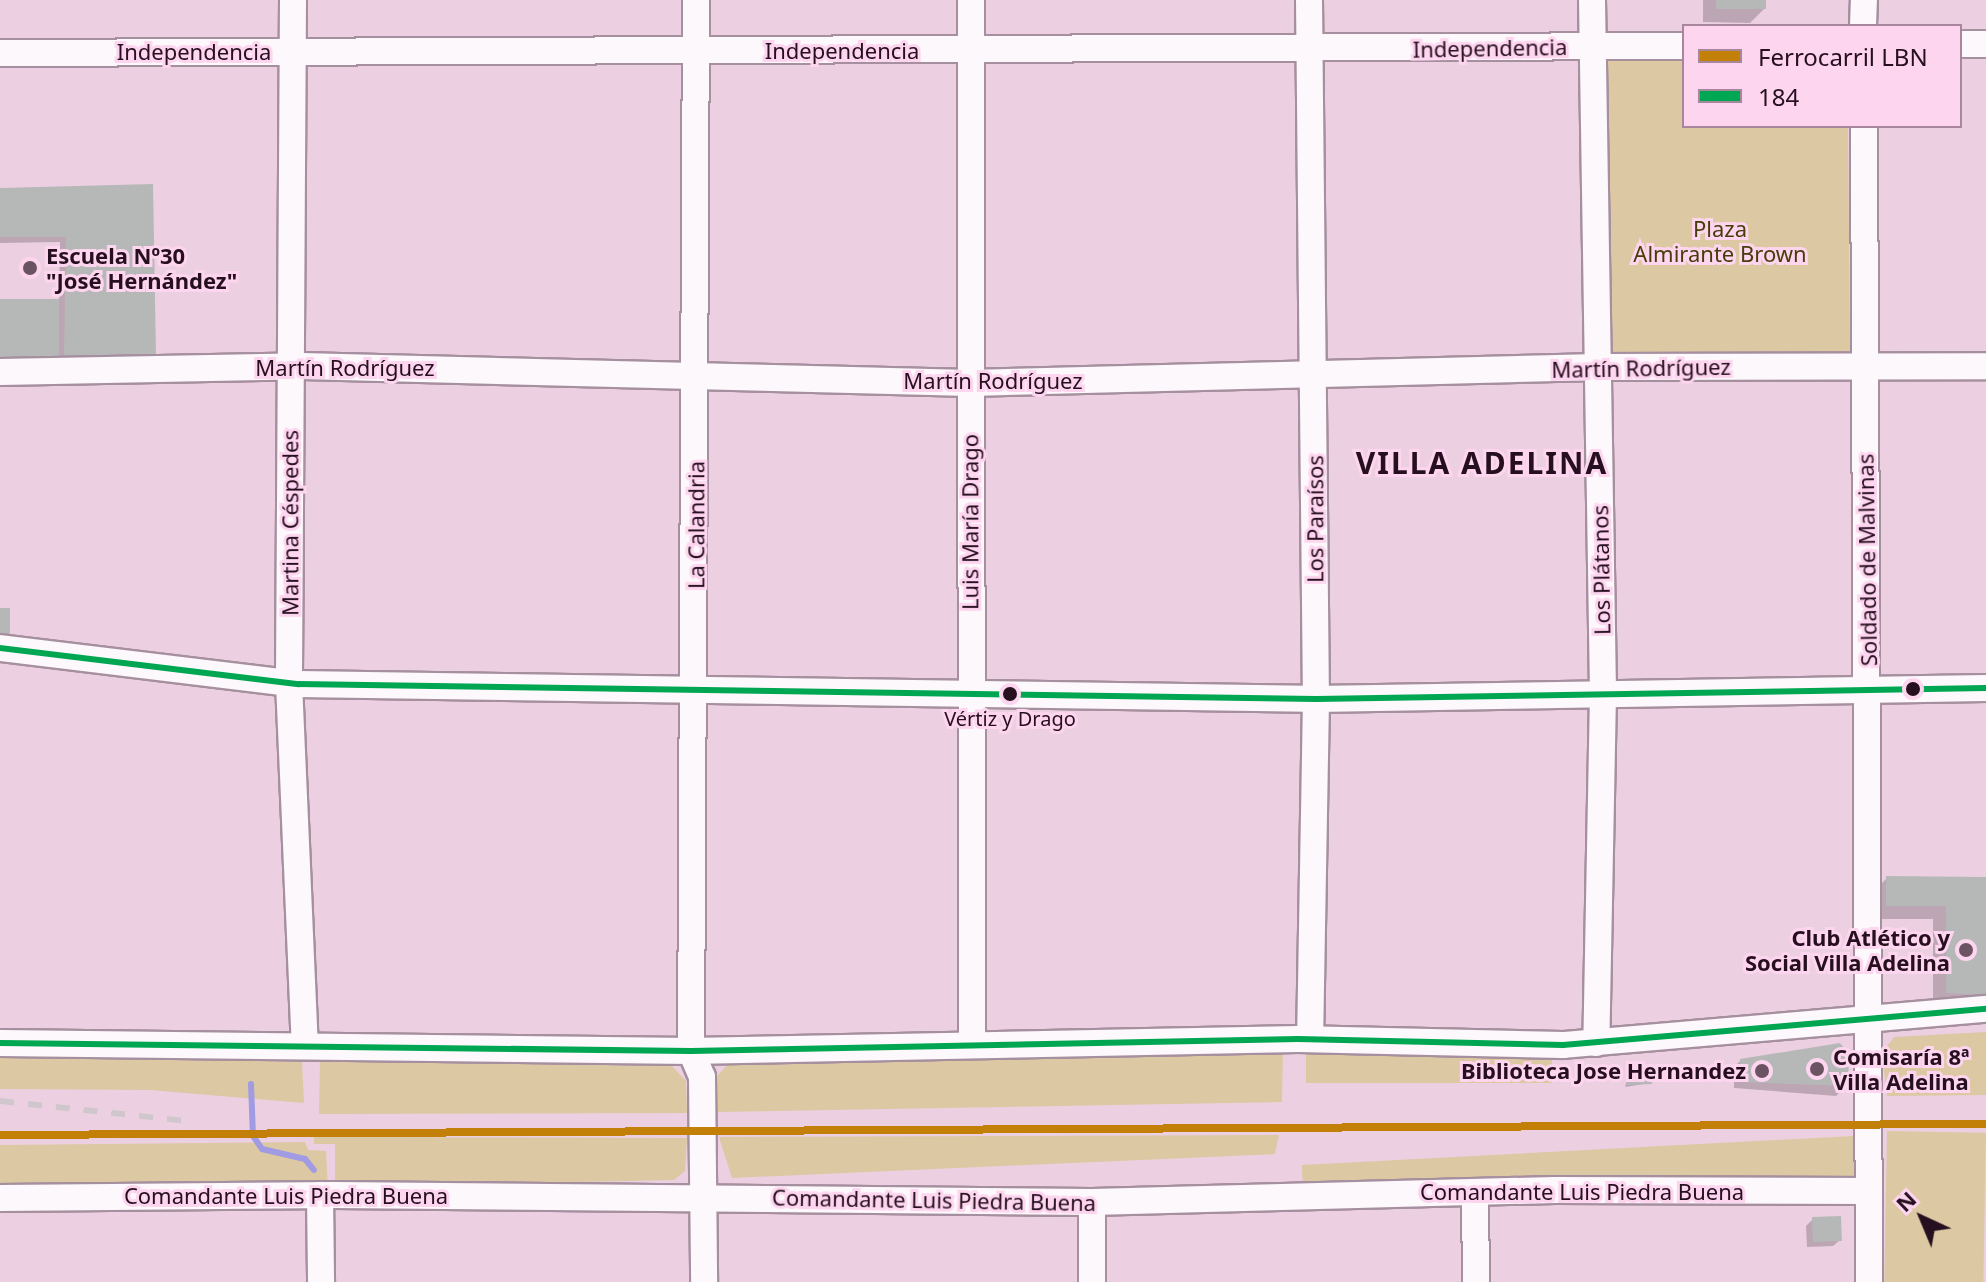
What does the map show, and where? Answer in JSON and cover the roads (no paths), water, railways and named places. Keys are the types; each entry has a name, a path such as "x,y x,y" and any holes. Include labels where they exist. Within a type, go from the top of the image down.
{"street":[{"name":"Martina Céspedes","path":"293,0 289,683 305,1046"},
{"name":"La Calandria","path":"696,0 697,374 691,1051 702,1077 703,1196"},
{"name":"Luis María Drago","path":"971,0 972,1044"},
{"name":"Los Paraísos","path":"1309,0 1316,699 1310,1039"},
{"name":"Los Plátanos","path":"1592,0 1603,694 1596,1043"},
{"path":"1863,24 1864,0"},
{"path":"1962,44 1986,44"},
{"name":"Independencia","path":"0,53 1682,46"},
{"name":"Soldado de Malvinas","path":"1864,128 1863,364 1869,690 1869,1282"},
{"name":"Martín Rodríguez","path":"0,372 290,367 697,374 970,383 1314,378 1597,367 1986,366"},
{"path":"0,648 289,683 1316,699 1986,688"},
{"path":"0,1043 691,1051 1310,1039 1596,1043 1986,1009"},
{"name":"Comandante Luis Piedra Buena","path":"0,1198 703,1196 1092,1202 1475,1192 1869,1191"},
{"path":"1475,1192 1476,1282"},
{"path":"320,1195 321,1282"},
{"path":"703,1196 704,1282"},
{"path":"1092,1202 1092,1282"}],"waterway":[{"path":"251,1084 253,1136 262,1149 305,1159 314,1170"}],"railway":[{"path":"0,1101 186,1121"}],"rail line":[{"name":"LBN","path":"0,1135 1986,1124"}],"place":[{"name":"Escuela Nº30 \"José Hernández\"","path":"30,268"},
{"name":"Vértiz y Drago","path":"1010,694"},
{"name":"Club Atlético y Social Villa Adelina","path":"1966,950"},
{"name":"Comisaría 8ª Villa Adelina","path":"1817,1069"},
{"name":"Biblioteca Jose Hernandez","path":"1762,1071"}],"district":[{"name":"VILLA ADELINA","path":"1482,463"}],"park label":[{"name":"Plaza Almirante Brown","path":"1720,240"}]}
